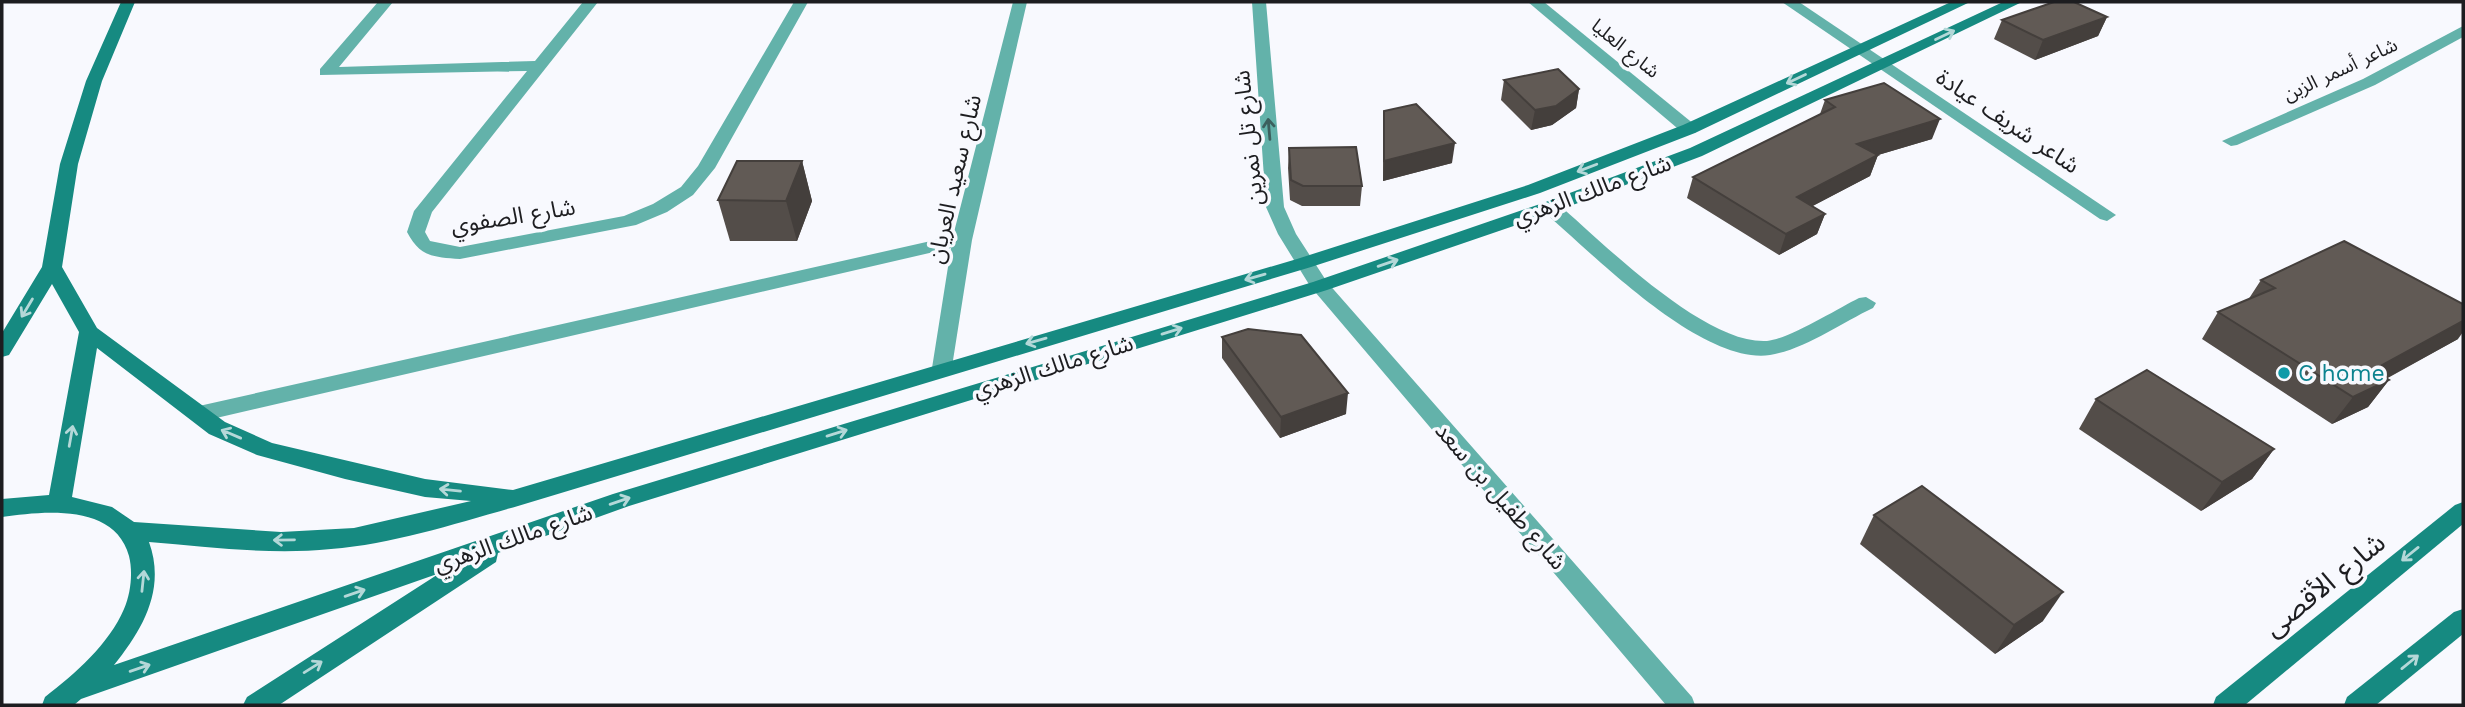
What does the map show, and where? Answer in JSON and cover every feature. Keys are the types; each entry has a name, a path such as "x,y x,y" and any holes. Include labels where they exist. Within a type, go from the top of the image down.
{"street":[{"path":"2,350 52,267 69,164 94,81 128,2"},
{"path":"386,2 326,72 539,66"},
{"name":"شارع الصفوي","path":"591,2 423,211 416,232 423,245 437,251 460,253 629,221 660,208 687,191 706,169 801,2"},
{"name":"شارع سعيد العريان","path":"943,368 962,240 1020,2"},
{"name":"شارع تل نمرين","path":"1259,2 1275,207 1304,263 1320,286"},
{"name":"شارع العليا","path":"1535,2 1689,129"},
{"name":"شاعر شريف عيادة","path":"1789,2 2107,215"},
{"name":"شارع مالك الزهري","path":"132,531 265,541 331,540 411,526 518,497 943,368 1304,263 1534,190 1689,129 1963,2"},
{"name":"شارع مالك الزهري","path":"65,698 687,479 1320,286 1550,207 1696,152 2015,2"},
{"name":"شاعر أسمر الزبن","path":"2231,141 2369,82 2463,31"},
{"path":"1550,207 1673,311 1704,331 1742,348 1771,348 1866,303"},
{"path":"200,414 962,240"},
{"path":"52,267 89,332 217,428 265,449 345,471 425,488 518,497"},
{"name":"شارع طفيل بن سعد","path":"1320,286 1682,705"},
{"path":"59,503 89,332"},
{"path":"2,508 59,503 102,512 132,531 145,560 141,598 117,643 65,698"},
{"name":"شارع الأقصى","path":"2226,705 2463,511"},
{"path":"257,705 509,540"},
{"path":"2357,705 2463,619"}],"building":[{"path":"2054,2 2074,2 2107,17 2043,40 2002,20"},
{"path":"1558,69 1579,89 1556,106 1535,110 1504,80"},
{"path":"1884,83 1940,119 1857,144 1878,155 1797,197 1825,214 1786,234 1693,177 1835,107 1825,100"},
{"path":"1416,104 1455,143 1384,161 1384,111"},
{"path":"1356,147 1362,186 1303,186 1291,180 1289,148"},
{"path":"737,161 802,161 786,201 718,200"},
{"path":"2344,241 2463,304 2463,321 2373,370 2389,380 2353,397 2218,312 2275,288 2261,280"},
{"path":"1248,329 1301,335 1348,393 1281,417 1222,337"},
{"path":"2147,370 2274,449 2222,482 2096,399"},
{"path":"1922,486 2063,592 2014,625 1874,515"}],"place":[{"name":"C home","path":"2284,373"}]}
